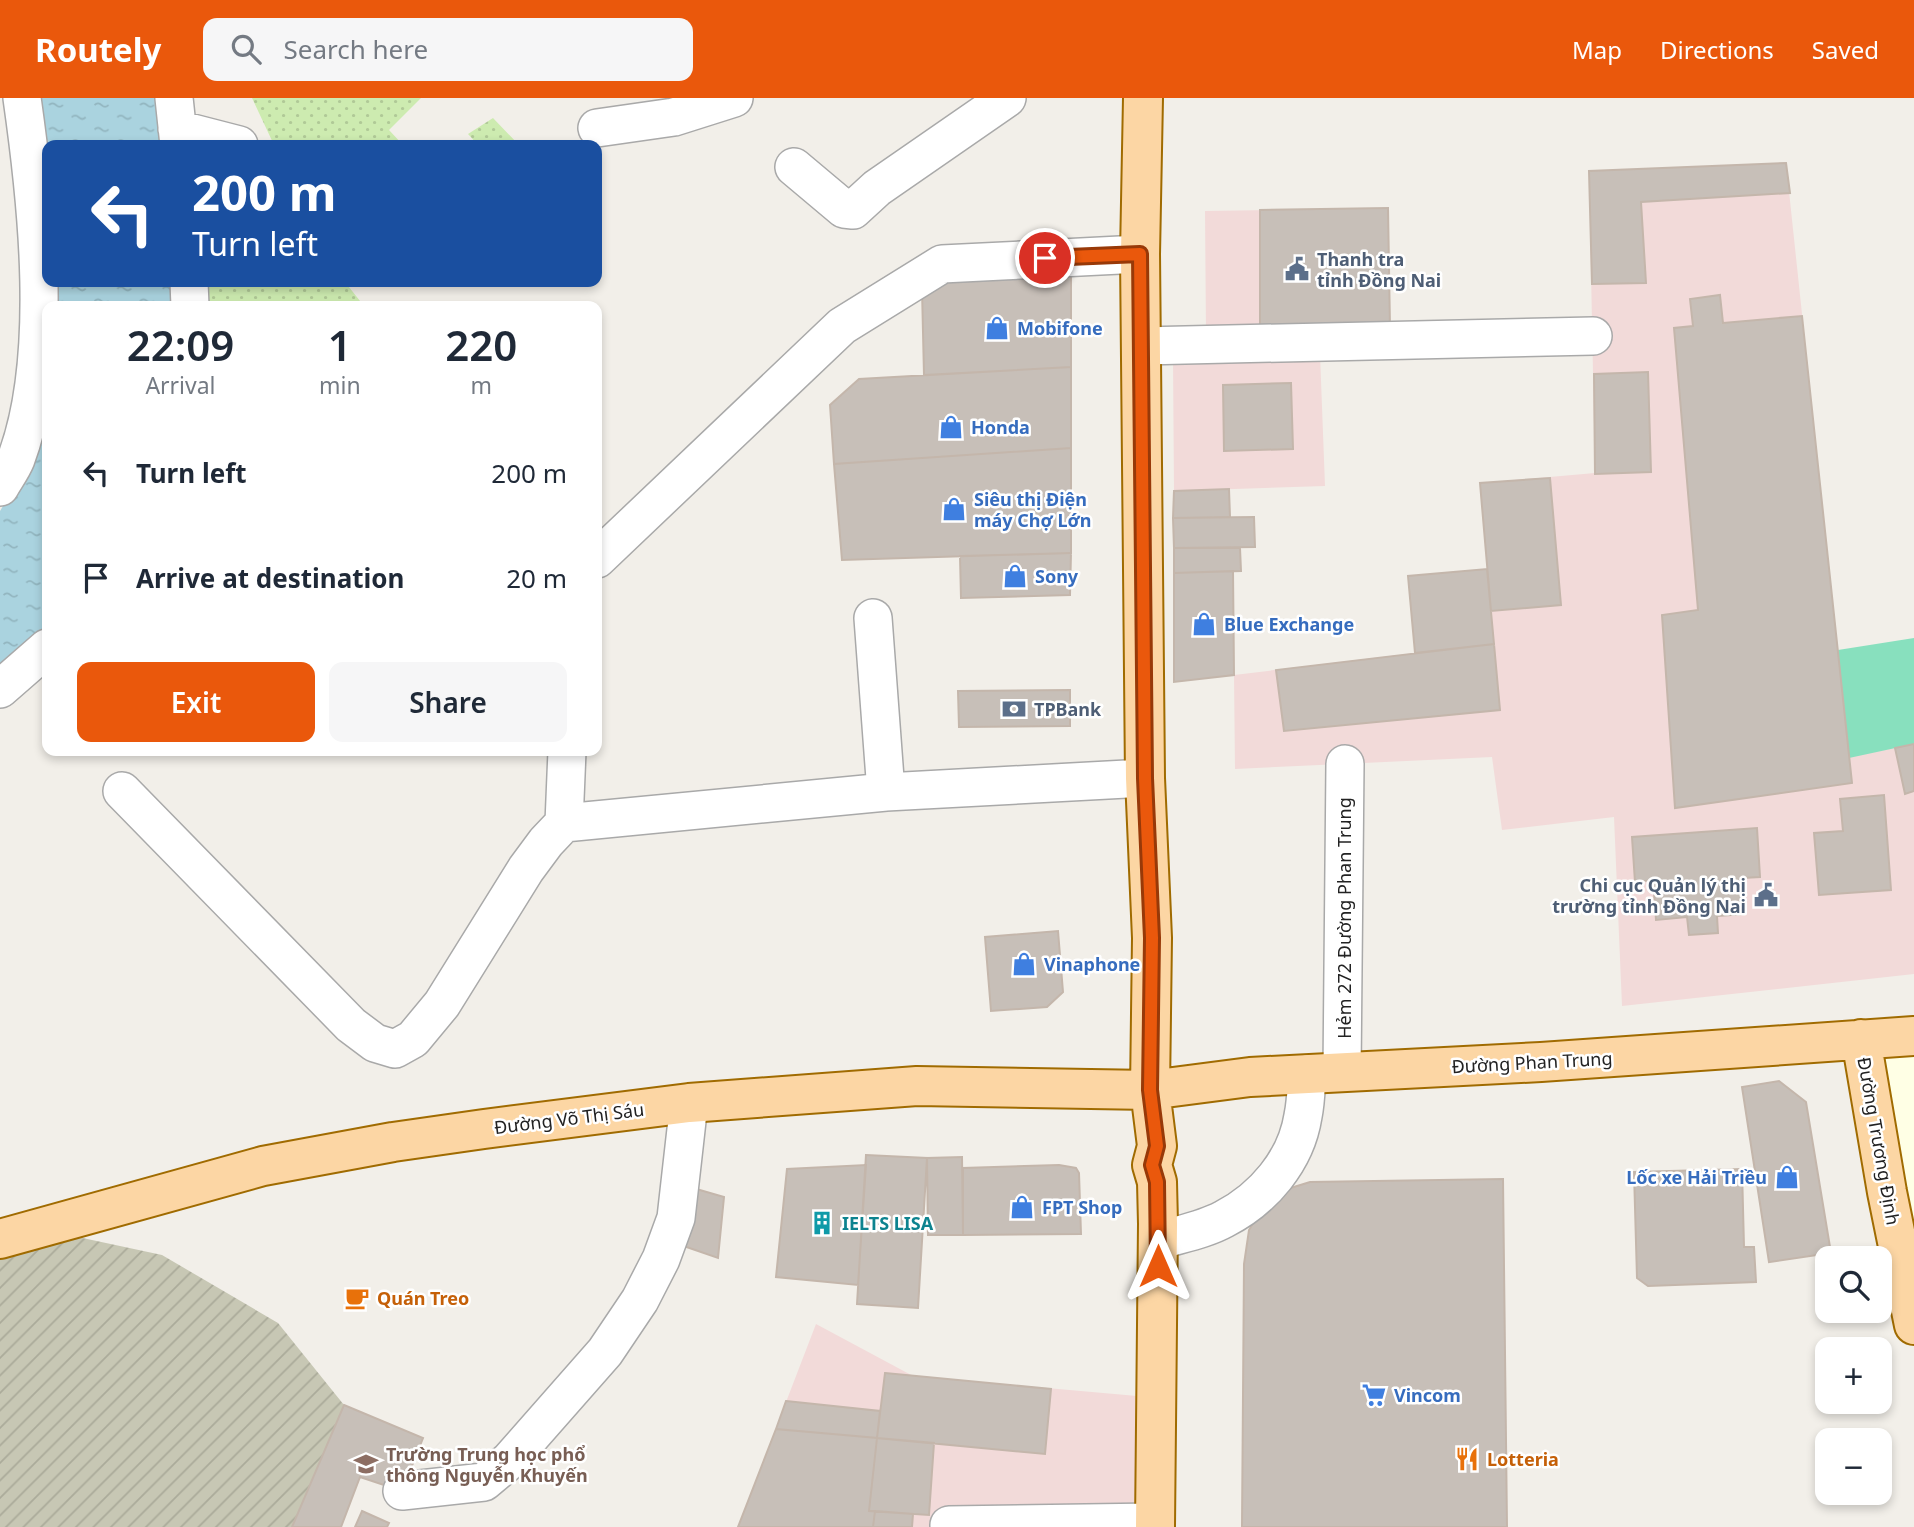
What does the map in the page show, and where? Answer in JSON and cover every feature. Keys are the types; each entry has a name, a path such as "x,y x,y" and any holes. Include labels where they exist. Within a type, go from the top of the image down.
{"main road":[{"path":"1143,98 1140,254 1145,778 1152,938 1150,1090 1157,1146 1152,1165 1157,1182 1158,1241 1155,1524"},
{"name":"Đường Phan Trung","path":"1150,1090 1250,1077 1541,1062 1914,1036"},
{"name":"Đường Trương Định","path":"1861,1039 1886,1192 1914,1325"},
{"name":"Đường Võ Thị Sáu","path":"0,1239 263,1167 393,1142 689,1103 917,1086 1150,1090"}],"street":[{"path":"0,487 15,461 30,413 37,345 37,247 32,164 22,98"},
{"path":"597,128 674,117 734,98"},
{"path":"794,167 844,209 853,210 877,188 1007,98"},
{"path":"177,124 224,140"},
{"path":"602,554 842,326 926,272 942,264 1140,254"},
{"path":"1142,346 1593,335"},
{"path":"873,618 886,792"},
{"path":"0,689 42,652"},
{"path":"122,792 351,1025 375,1043 395,1049 413,1039 442,1004 526,869 564,823 567,756"},
{"name":"Hẻm 272 Đường Phan Trung","path":"1158,1241 1223,1220 1245,1207 1266,1188 1296,1143 1303,1118 1325,1073 1345,764"},
{"path":"564,823 886,792 1145,778"},
{"path":"402,1491 476,1483 494,1476 605,1352 640,1300 661,1259 676,1218 689,1103"},
{"path":"949,1524 1155,1524"}],"shaded area":[{"path":"1786,163 1849,757 1914,744 1914,974 1622,1006 1614,817 1502,830 1492,757 1235,769 1234,675 1415,653 1408,576 1487,569 1480,483 1595,473 1589,171"},
{"name":"Thanh tra tỉnh Đồng Nai","path":"1388,208 1390,327 1206,333 1205,211"},
{"path":"1320,354 1325,486 1174,491 1173,359"},
{"path":"1914,1055 1914,1233 1883,1057"},
{"path":"78,1237 162,1255 278,1323 344,1405 292,1527 0,1527 0,1259"},
{"path":"816,1324 913,1376 1137,1396 1135,1527 738,1527"}],"green space":[{"path":"252,98 421,98 389,130 398,140 272,140"},
{"path":"493,118 514,140 473,140 468,134"},
{"path":"201,287 349,287 360,301 202,301"},
{"path":"1914,638 1914,744 1849,758 1838,650"}],"water":[{"path":"35,98 162,98 167,140 42,140 42,170"},
{"path":"50,287 178,287 178,301 50,301"},
{"path":"42,382 42,637 0,675 0,511 26,468"}],"building":[{"path":"1786,163 1790,193 1641,202 1646,283 1592,284 1589,171"},
{"name":"Thanh tra tỉnh Đồng Nai","path":"1388,208 1390,327 1260,332 1260,210"},
{"name":"Mobifone","path":"1071,269 1071,367 924,375 922,289 946,276"},
{"path":"1720,295 1723,323 1802,316 1852,783 1675,808 1662,615 1698,610 1674,328 1693,326 1690,299"},
{"name":"Honda","path":"1071,367 1071,448 834,464 830,405 859,379"},
{"path":"1648,372 1651,472 1595,474 1594,374"},
{"path":"1291,383 1293,449 1224,451 1223,385"},
{"name":"Siêu thị Điện máy Chợ Lớn","path":"1071,448 1071,553 842,560 834,464"},
{"path":"1550,478 1561,605 1491,611 1480,483"},
{"path":"1229,489 1230,517 1173,518 1174,491"},
{"path":"1254,517 1255,547 1174,548 1173,518"},
{"path":"1174,548 1240,548 1241,571 1174,573"},
{"name":"Sony","path":"1071,553 1070,595 961,598 960,556"},
{"path":"1487,569 1494,644 1415,653 1408,576"},
{"name":"Blue Exchange","path":"1233,571 1234,675 1174,682 1174,573"},
{"path":"1494,644 1500,710 1284,731 1276,670"},
{"name":"TPBank","path":"1070,690 1070,726 959,727 958,691"},
{"path":"1914,744 1914,791 1905,794 1895,748"},
{"path":"1884,795 1891,890 1819,895 1814,833 1843,831 1840,799"},
{"path":"1757,828 1760,877 1742,878 1745,914 1717,916 1718,933 1689,935 1687,917 1656,920 1653,880 1635,882 1632,837"},
{"name":"Vinaphone","path":"1058,931 1063,992 1047,1007 991,1011 985,937"},
{"name":"Lốc xe Hải Triều","path":"1779,1081 1806,1102 1830,1246 1815,1246 1815,1255 1769,1262 1742,1087"},
{"path":"866,1155 927,1158 918,1308 857,1304"},
{"path":"962,1157 963,1235 928,1235 927,1158"},
{"name":"IELTS LISA","path":"866,1165 858,1285 776,1277 787,1169"},
{"name":"FPT Shop","path":"1059,1165 1076,1168 1079,1173 1081,1234 963,1235 963,1168"},
{"path":"1742,1169 1744,1247 1754,1247 1756,1282 1648,1286 1637,1278 1634,1172"},
{"name":"Vincom","path":"1503,1179 1507,1527 1242,1527 1244,1264 1249,1230 1259,1213 1281,1191 1310,1182"},
{"path":"686,1186 724,1197 718,1258 675,1243"},
{"path":"885,1373 1051,1389 1045,1454 877,1438"},
{"path":"786,1401 880,1411 877,1438 776,1429"},
{"name":"Trường Trung học phổ thông Nguyễn Khuyến","path":"344,1405 423,1438 402,1491 360,1477 341,1527 292,1527"},
{"path":"776,1429 877,1438 869,1511 875,1511 873,1527 738,1527"},
{"path":"877,1438 934,1443 929,1515 869,1511"},
{"path":"362,1511 389,1523 387,1527 355,1527"},
{"path":"875,1511 913,1514 912,1527 873,1527"}],"place":[{"name":"Thanh tra tỉnh Đồng Nai","path":"1297,269"},
{"name":"Mobifone","path":"997,328"},
{"name":"Honda","path":"951,427"},
{"name":"Siêu thị Điện máy Chợ Lớn","path":"954,509"},
{"name":"Sony","path":"1015,576"},
{"name":"Blue Exchange","path":"1204,624"},
{"name":"TPBank","path":"1014,709"},
{"name":"Chi cục Quản lý thị trường tỉnh Đồng Nai","path":"1766,895"},
{"name":"Vinaphone","path":"1024,964"},
{"name":"Lốc xe Hải Triều","path":"1787,1177"},
{"name":"FPT Shop","path":"1022,1207"},
{"name":"IELTS LISA","path":"822,1223"},
{"name":"Quán Treo","path":"357,1298"},
{"name":"Vincom","path":"1374,1395"},
{"name":"Lotteria","path":"1467,1459"},
{"name":"Trường Trung học phổ thông Nguyễn Khuyến","path":"366,1464"}],"route":[{"path":"1045,258 1140,254 1145,778 1152,938 1150,1090 1157,1146 1152,1165 1157,1182 1158,1266"}]}
